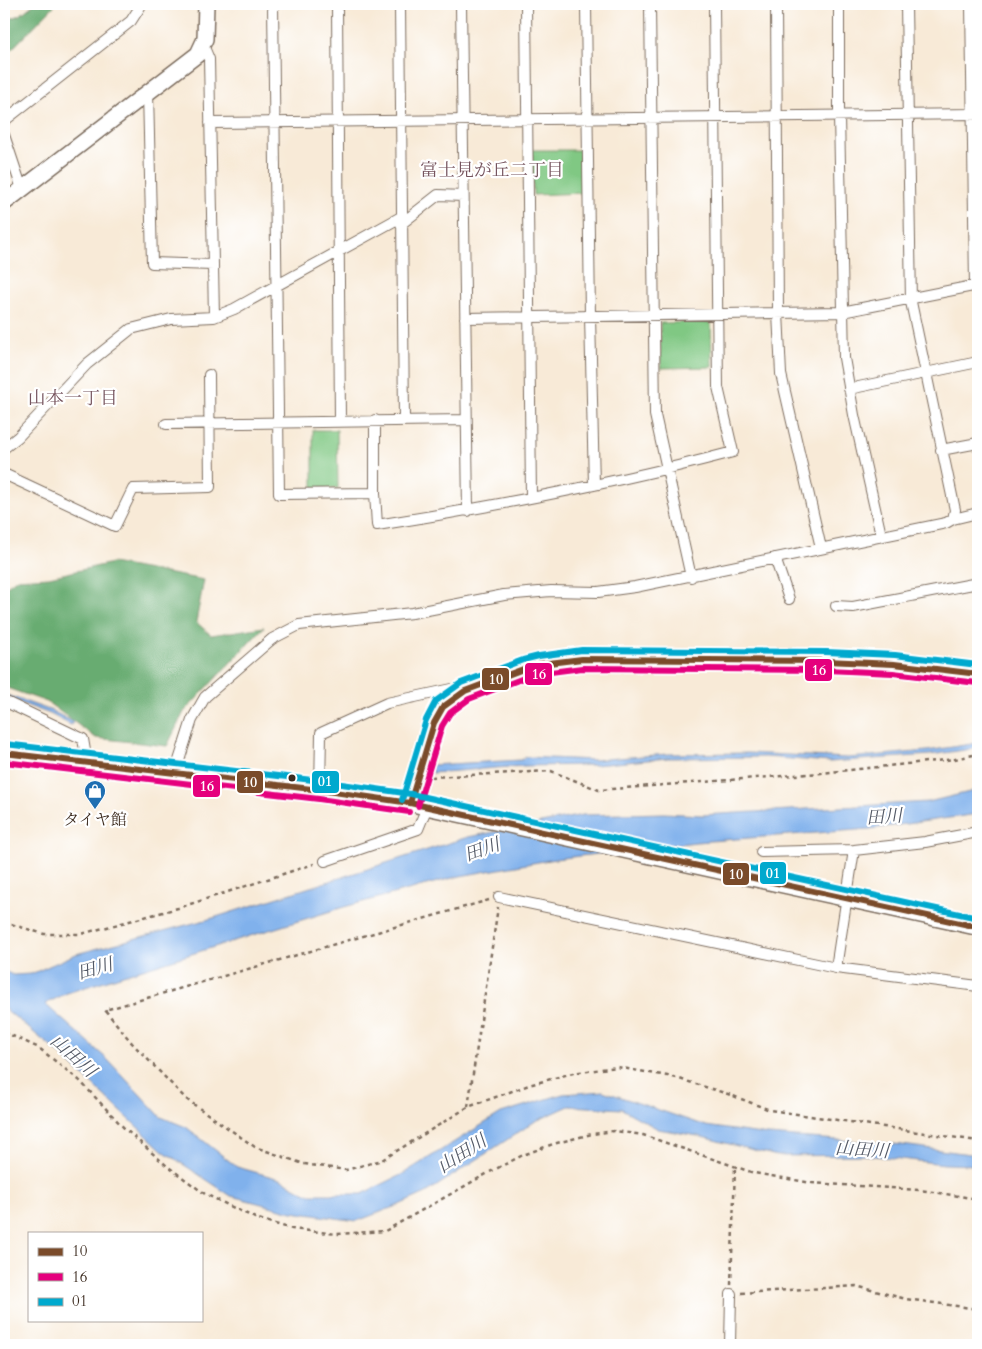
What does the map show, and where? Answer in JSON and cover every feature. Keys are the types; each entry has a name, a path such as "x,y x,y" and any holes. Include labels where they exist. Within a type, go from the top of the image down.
{"main road":[{"path":"4,753 175,772 410,803 978,927"}],"street":[{"path":"4,121 132,21 140,4"},
{"path":"4,203 198,54 203,45 206,30 206,4"},
{"path":"273,4 279,494 375,494"},
{"path":"337,4 340,421"},
{"path":"400,4 404,420"},
{"path":"461,4 468,511"},
{"path":"526,4 531,498"},
{"path":"586,4 594,485"},
{"path":"650,4 655,415 691,576"},
{"path":"375,420 377,525 468,511 666,470 733,452 718,387 716,314 717,117 714,4"},
{"path":"776,4 778,313 781,374 821,548"},
{"path":"839,4 839,116 844,358 854,415 881,535"},
{"path":"906,4 910,299 955,510 953,519"},
{"path":"465,318 842,312 977,285 975,114 971,4"},
{"path":"203,45 209,60 214,317"},
{"path":"148,92 152,263 213,265"},
{"path":"210,123 975,114"},
{"path":"4,135 22,189"},
{"path":"4,448 18,437 88,364 131,329 171,319 214,317 234,310 338,251 401,220 438,195 464,196"},
{"path":"849,389 978,362"},
{"path":"4,474 115,526 133,489 210,486 209,375"},
{"path":"166,424 278,421 466,420"},
{"path":"941,450 978,443"},
{"path":"175,772 192,720 205,696 272,639 299,625 412,613 504,595 551,591 598,592 691,576 946,523 953,519 978,513"},
{"path":"775,558 790,599"},
{"path":"836,606 853,607 978,583"},
{"path":"410,803 434,723 450,701 465,691 526,668 558,660 582,658 826,661 894,664 978,674"},
{"path":"320,790 321,733 387,703 452,689 465,691"},
{"path":"4,701 83,739 87,762"},
{"path":"325,861 418,829 434,808"},
{"path":"761,852 854,850 924,842 978,832"},
{"path":"836,968 854,850"},
{"path":"499,897 836,968 978,986"},
{"path":"730,1345 731,1294"}],"path":[{"path":"418,777 551,771 599,790 821,773 955,759 978,754"},
{"path":"4,922 44,934 81,934 178,908 325,861"},
{"path":"468,1107 499,897 105,1010 132,1044 186,1099 255,1147 304,1164 346,1170 382,1160 468,1107 530,1085 573,1073 617,1067 673,1078 728,1094 770,1110 978,1141"},
{"path":"4,1032 39,1048 79,1080 125,1129 167,1166 205,1194 255,1218 292,1229 337,1234 385,1231 523,1155 553,1144 592,1134 615,1132 643,1135 754,1173 812,1183 920,1190 978,1199"},
{"path":"735,1167 731,1294 856,1286 906,1299 978,1309"}],"green space":[{"path":"34,4 56,4 4,57 4,21 20,15"},
{"path":"532,150 582,150 583,193 533,195"},
{"path":"711,322 712,367 661,368 660,323"},
{"path":"313,430 337,430 338,488 313,489"},
{"path":"112,563 204,580 196,622 211,635 264,627 184,712 167,746 96,738 47,702 4,687 4,588 16,579 49,577"}],"water":[{"path":"4,694 52,711 73,722 71,725 50,714 4,697"},
{"path":"978,743 978,748 930,755 830,762 765,757 668,758 595,765 522,766 432,773 431,765 521,760 526,757 594,760 668,754 748,753 848,758 927,751"},
{"path":"978,790 978,814 870,829 696,842 555,859 460,876 344,907 120,976 67,993 45,1004 107,1059 161,1117 186,1127 237,1167 280,1179 308,1194 362,1194 401,1175 501,1113 563,1094 603,1091 706,1126 768,1135 894,1144 978,1155 978,1165 944,1164 866,1155 777,1156 698,1136 658,1129 622,1109 569,1106 534,1122 426,1193 399,1205 357,1221 292,1212 231,1196 163,1151 61,1055 4,1008 4,971 13,975 31,974 76,954 213,918 468,837 583,815 664,813 702,815 928,802"}],"transit line":[{"name":"01","path":"402,800 426,720 436,701 461,683 539,656 582,650 826,652 895,655 978,665"},
{"name":"10","path":"410,803 434,723 443,707 465,691 541,664 582,659 826,661 894,664 978,674"},
{"name":"16","path":"418,806 442,726 450,713 469,699 529,676 582,668 826,670 893,673 977,683"},
{"name":"01","path":"5,744 321,781 411,794 978,918"},
{"name":"10","path":"4,753 320,790 410,803 978,927"},
{"name":"16","path":"4,762 319,799 409,812"}],"place":[{"name":"タイヤ館","path":"95,810"}],"district":[{"name":"富士見が丘二丁目","path":"492,170"},
{"name":"山本一丁目","path":"73,398"}],"water label":[{"name":"田川","path":"884,817"},
{"name":"田川","path":"482,850"},
{"name":"田川","path":"95,969"},
{"name":"山田川","path":"73,1056"},
{"name":"山田川","path":"862,1150"},
{"name":"山田川","path":"462,1154"}]}
